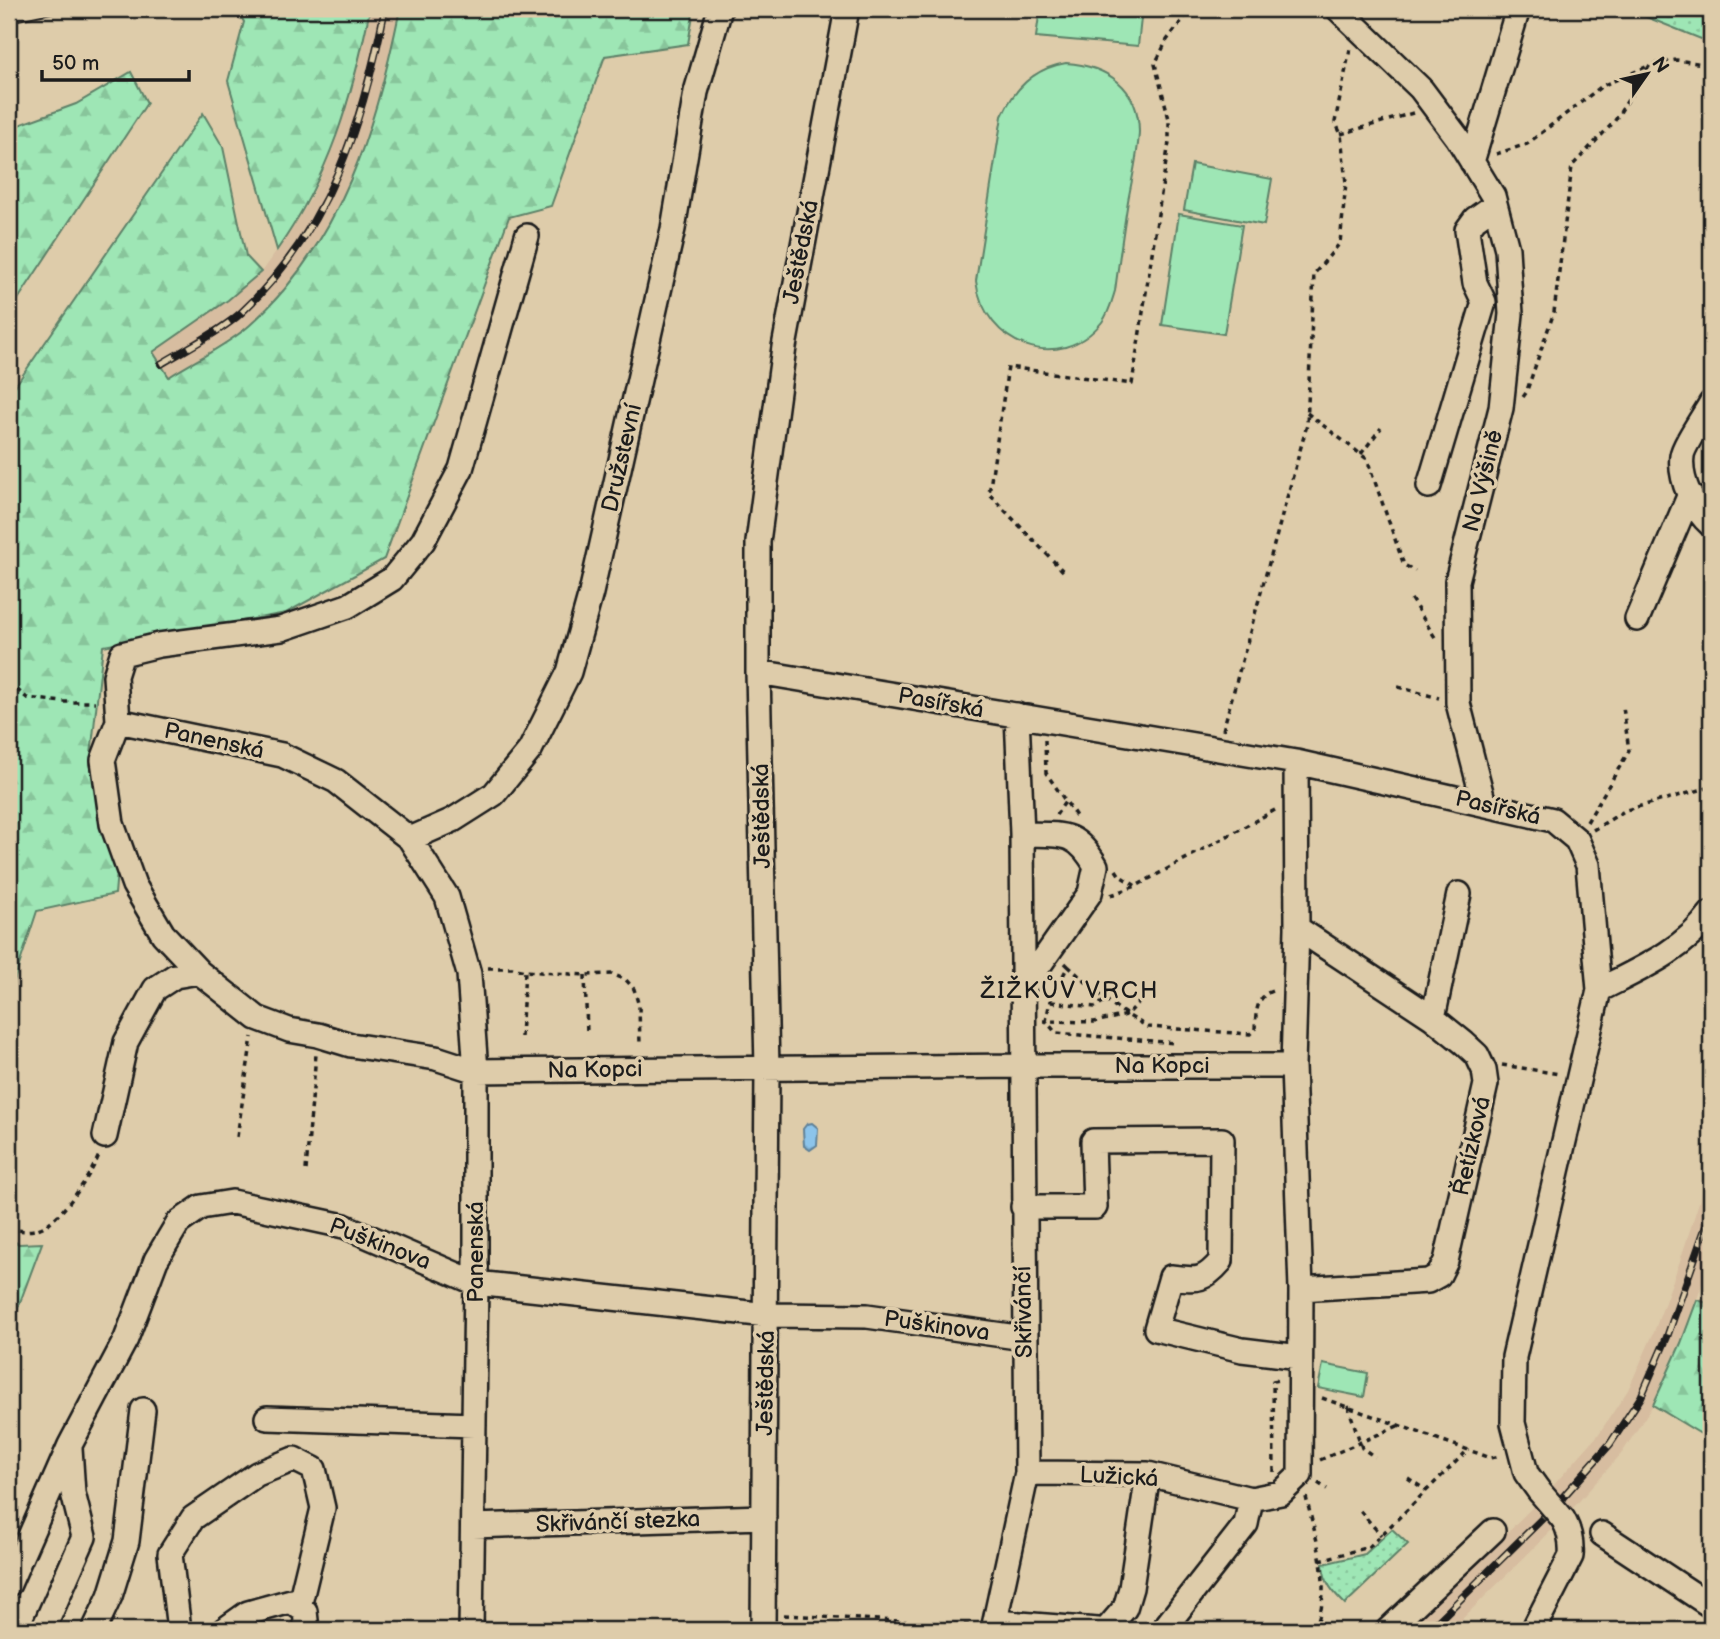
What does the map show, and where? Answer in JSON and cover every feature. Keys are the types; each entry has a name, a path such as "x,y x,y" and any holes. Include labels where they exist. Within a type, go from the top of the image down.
{"street":[{"name":"Družstevní","path":"410,839 453,820 494,794 530,750 569,672 592,593 673,229 696,92 720,9"},
{"name":"Ještědská","path":"763,1622 767,1068 758,672 758,542 783,347 847,9"},
{"path":"1472,162 1518,9"},
{"name":"Na Výšině","path":"1349,15 1435,107 1493,196 1507,249 1511,314 1502,408 1457,581 1458,703 1484,804"},
{"path":"1429,486 1484,302 1475,283 1467,230 1475,219 1495,205"},
{"path":"118,721 115,676 122,654 159,645 281,629 348,606 392,579 423,541 461,469 527,236"},
{"path":"1711,403 1682,455 1685,482 1700,515 1711,525"},
{"path":"1637,619 1690,494"},
{"name":"Pasířská","path":"758,672 1296,762 1553,821 1577,840"},
{"name":"Skřivánčí","path":"987,1626 1027,1473 1022,834 1017,715"},
{"name":"Panenská","path":"118,721 282,755 336,781 410,839 447,897 469,974 476,1071 471,1630"},
{"name":"Na Kopci","path":"118,721 103,760 112,824 134,885 163,934 199,972 257,1018 289,1030 351,1045 436,1058 476,1071 1293,1066"},
{"path":"1278,1487 1300,1475 1302,1478 1300,1391 1292,1356 1301,1289 1293,1066 1297,928 1296,762"},
{"path":"1022,834 1073,838 1087,851 1096,866 1090,893 1022,990"},
{"path":"1533,1630 1571,1556 1572,1542 1563,1519 1526,1473 1513,1423 1514,1357 1599,990 1588,865 1577,840"},
{"path":"1433,1018 1459,894"},
{"path":"1599,990 1665,957 1700,929 1711,913"},
{"name":"Řetízková","path":"1297,928 1433,1018 1477,1055 1484,1070 1486,1084 1446,1261 1438,1275 1427,1281 1301,1289"},
{"path":"105,1136 126,1042 155,989 175,976 199,972"},
{"path":"1023,1207 1095,1207 1093,1141 1222,1140 1221,1261 1211,1273 1198,1281 1171,1277 1156,1329 1242,1350 1292,1356"},
{"name":"Puškinova","path":"9,1584 70,1445 125,1339 156,1260 178,1223 201,1207 232,1202 344,1226 476,1283 767,1315 867,1316 1024,1338"},
{"path":"93,1630 110,1596 127,1541 143,1410"},
{"path":"267,1418 474,1425"},
{"path":"43,1630 84,1537 73,1493 70,1445"},
{"path":"179,1630 170,1554 192,1518 257,1474 294,1459 314,1469 323,1508 299,1606"},
{"name":"Lužická","path":"1027,1473 1148,1474 1251,1499 1278,1487"},
{"path":"1106,1630 1125,1608 1131,1588 1148,1474"},
{"path":"1163,1630 1246,1524 1251,1499"},
{"name":"Skřivánčí stezka","path":"473,1526 764,1517"},
{"path":"1388,1630 1493,1531"},
{"path":"1602,1534 1711,1606"},
{"path":"224,1630 248,1613 291,1601 305,1611 307,1630"},
{"path":"987,1626 1098,1630"}],"path":[{"path":"1063,571 989,494 1008,367 1132,384 1169,142 1168,119 1155,64 1167,40 1191,9"},
{"path":"1708,9 1711,20"},
{"path":"1218,749 1307,425 1314,274 1340,243 1346,183 1341,134 1335,122 1349,15"},
{"path":"1472,162 1527,144 1602,86 1650,65 1676,60 1711,65"},
{"path":"1519,401 1526,393 1554,312 1572,166 1614,122 1650,65"},
{"path":"1341,134 1435,107"},
{"path":"1307,412 1367,459 1404,565 1415,571"},
{"path":"1361,454 1381,428"},
{"path":"9,683 27,698 63,702 106,702 118,721"},
{"path":"1398,687 1458,703"},
{"path":"1577,840 1629,751 1623,707"},
{"path":"1052,736 1044,740 1046,773 1080,821"},
{"path":"1577,840 1626,810 1711,787"},
{"path":"1110,895 1136,886 1278,809 1279,801"},
{"path":"1114,867 1120,876 1136,886"},
{"path":"1060,958 1106,1000 1149,1027 1250,1034 1255,1029 1257,1005 1264,995 1272,990 1282,990"},
{"path":"1046,1021 1050,1002 1068,966"},
{"path":"469,974 492,967 585,975 612,974 626,980 634,989 639,1006 640,1045"},
{"path":"521,1037 525,971"},
{"path":"585,975 587,1034"},
{"path":"1050,1002 1095,1007 1106,1000"},
{"path":"1022,1019 1094,1021 1126,1015 1140,1000"},
{"path":"237,1136 250,1045 257,1018"},
{"path":"1046,1021 1056,1033 1178,1043"},
{"path":"306,1170 318,1035"},
{"path":"1484,1070 1500,1064 1579,1077"},
{"path":"9,1228 19,1232 45,1226 71,1200 93,1170 105,1136"},
{"path":"1278,1487 1273,1381 1285,1379 1292,1356"},
{"path":"1300,1391 1402,1424 1491,1458 1509,1454"},
{"path":"1348,1406 1362,1448 1375,1457"},
{"path":"1314,1630 1323,1599 1320,1560 1302,1478 1360,1443 1402,1424"},
{"path":"1320,1560 1363,1549 1469,1450"},
{"path":"1408,1478 1427,1491"},
{"path":"1360,1511 1381,1535"},
{"path":"763,1622 987,1626"}],"shaded area":[{"path":"370,9 400,9 377,111 352,181 335,214 301,268 248,327 169,377 153,352 228,300 261,272 310,200 349,102"},
{"path":"1711,1165 1711,1260 1681,1343 1653,1405 1622,1453 1566,1516 1451,1630 1408,1630 1544,1496 1598,1435 1628,1390 1654,1332"}],"green space":[{"path":"236,9 370,9 337,135 311,193 277,250 228,81 244,22"},
{"path":"400,9 694,9 688,44 605,56 551,206 509,217 384,559 286,613 103,646 90,764 117,871 115,894 37,911 9,996 9,395 203,113 223,147 246,256 261,272 228,300 153,352 169,377 222,346 250,325 282,292 309,257 351,180 379,96"},
{"path":"1040,9 1142,9 1138,46 1036,37"},
{"path":"1711,9 1711,43 1629,10"},
{"path":"1066,63 1095,69 1118,82 1133,103 1138,116 1139,132 1115,291 1108,311 1102,322 1085,338 1065,347 1045,349 1026,345 1008,336 993,322 982,303 976,281 1002,116 1013,96 1027,80 1045,69"},
{"path":"131,72 147,103 9,313 9,114 16,126 76,104"},
{"path":"1192,164 1272,179 1264,225 1184,210"},
{"path":"1179,214 1242,225 1224,334 1162,325"},
{"path":"9,1239 19,1244 42,1243 9,1332"},
{"path":"1697,1300 1711,1304 1711,1440 1653,1405"},
{"path":"1323,1364 1368,1373 1364,1397 1318,1388"},
{"path":"1392,1529 1408,1544 1345,1604 1327,1582 1323,1564 1365,1554"}],"water":[{"path":"812,1123 818,1128 817,1145 810,1150 804,1146 803,1129"}],"tram line":[{"path":"9,22 70,9"}],"railway":[{"path":"161,364 234,319 272,280 298,246 320,210 353,134 385,9"},
{"path":"1429,1630 1555,1506 1610,1444 1641,1397 1667,1337 1711,1212"}],"district":[{"name":"ŽIŽKŮV VRCH","path":"1070,990"}]}
